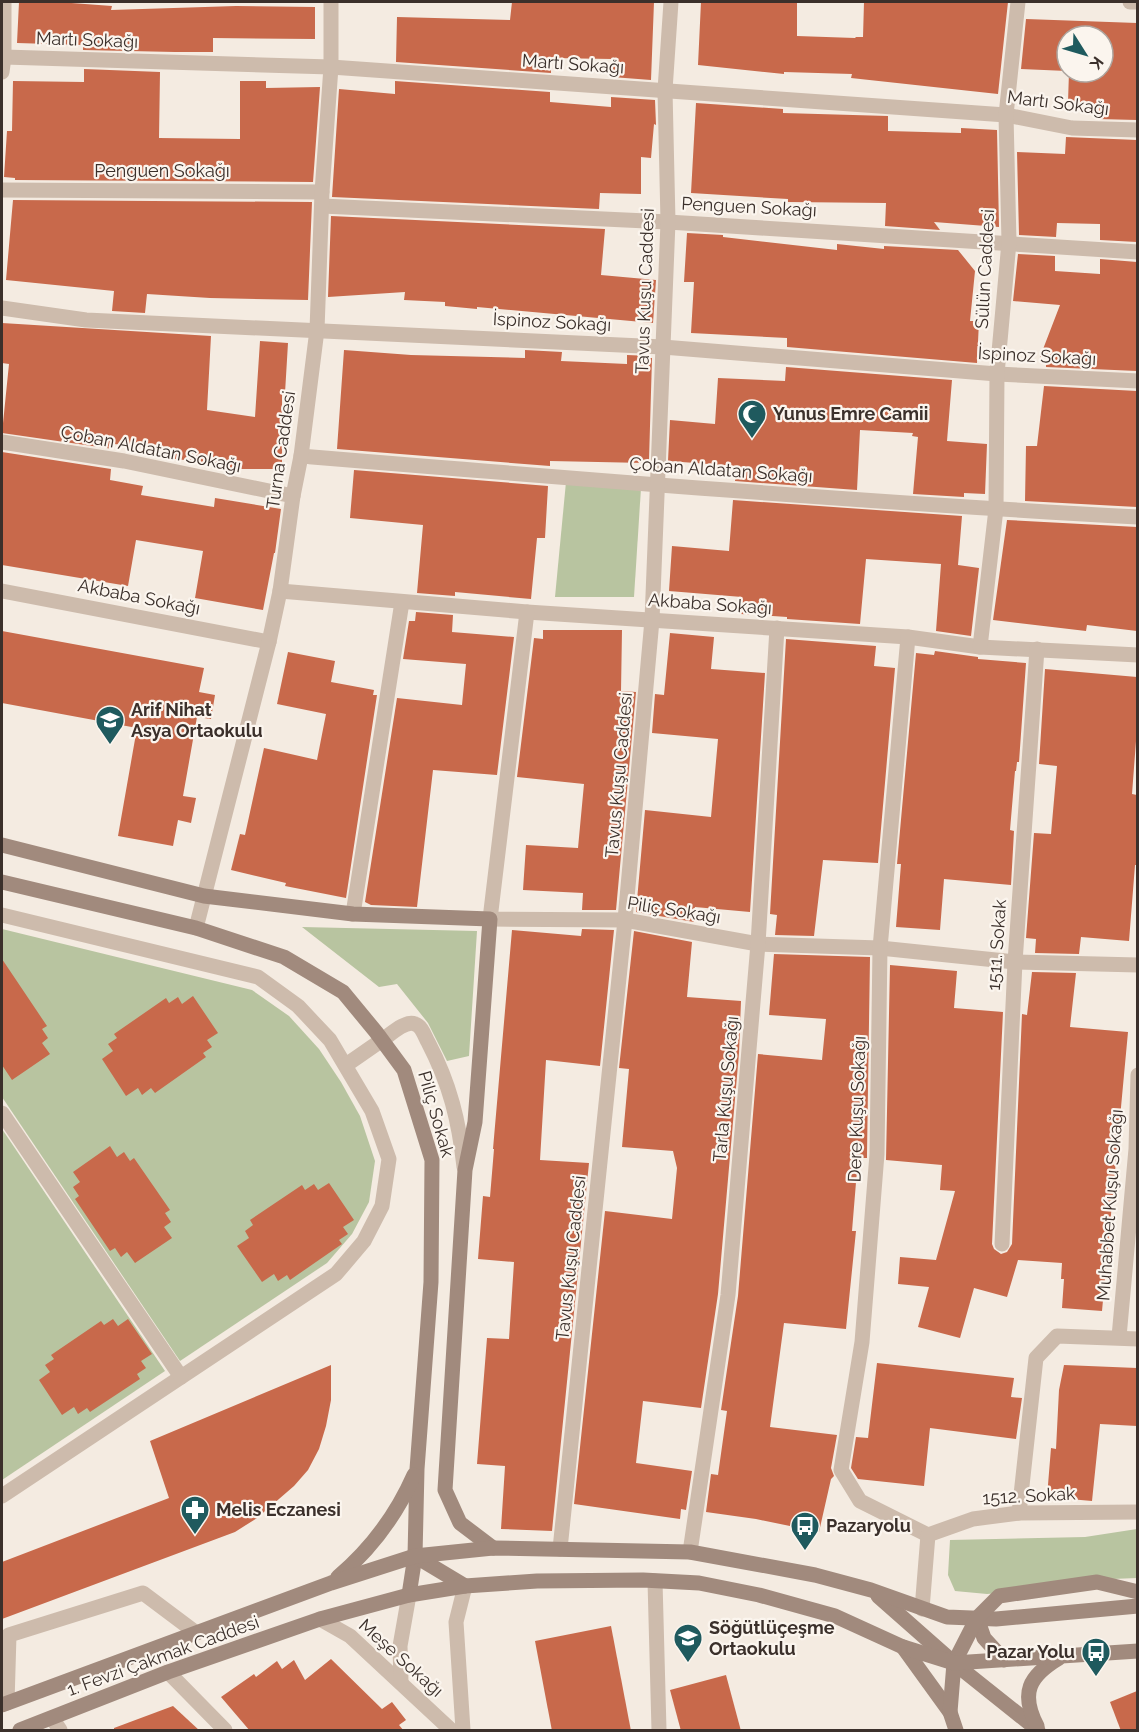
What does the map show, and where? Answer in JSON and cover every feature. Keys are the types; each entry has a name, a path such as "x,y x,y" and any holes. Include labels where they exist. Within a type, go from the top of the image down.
{"main road":[{"path":"2,844 204,896"},
{"name":"Piliç Sokak","path":"2,882 196,928 285,957 343,992 404,1070 432,1161 431,1282 417,1469 415,1556 409,1595"},
{"name":"Piliç Sokağı","path":"204,896 353,914 490,919"},
{"path":"490,919 475,1122 465,1170 445,1490 460,1523 493,1548"},
{"path":"427,1333 454,1334"},
{"path":"331,1583 359,1559 383,1532 402,1502 417,1469"},
{"path":"4,1704 331,1583 415,1556 493,1548 690,1552 815,1575 871,1590 947,1617 996,1619 1137,1606"},
{"path":"415,1556 465,1586"},
{"name":"1. Fevzi Çakmak Caddesi","path":"20,1731 54,1726 168,1672 320,1619 409,1595 465,1586 537,1581 699,1583 759,1594 835,1616 903,1647 954,1663"},
{"path":"950,1712 954,1663 976,1618 999,1596 1097,1582 1137,1592"},
{"path":"871,1590 954,1663 1039,1731"},
{"path":"976,1618 984,1638 1004,1660"},
{"path":"903,1647 950,1712 956,1731"},
{"path":"954,1663 1137,1651"},
{"path":"1039,1731 1029,1710 1029,1689 1040,1670 1062,1656"}],"street":[{"path":"3,65 4,2"},
{"name":"Turna Caddesi","path":"196,928 269,642 280,591 301,456 317,330 322,199 331,67 331,2"},
{"name":"Tavus Kuşu Caddesi","path":"560,1549 626,920 652,620 668,222 665,90 671,2"},
{"name":"Sülün Caddesi","path":"980,647 996,509 997,374 1009,242 1006,115 1018,2"},
{"path":"1130,2 1137,2"},
{"name":"Martı Sokağı","path":"3,65 331,67 1006,115 1072,128 1137,130"},
{"name":"Penguen Sokağı","path":"2,190 322,199 1137,252"},
{"name":"İspinoz Sokağı","path":"2,308 86,320 663,347 997,374 1137,381"},
{"name":"Çoban Aldatan Sokağı","path":"2,442 124,461 293,496"},
{"name":"Çoban Aldatan Sokağı","path":"301,456 658,486 996,509 1137,516"},
{"name":"Akbaba Sokağı","path":"2,591 269,642"},
{"name":"Akbaba Sokağı","path":"280,591 527,612 908,637 980,647 1137,655"},
{"path":"353,914 402,602"},
{"path":"490,919 527,612"},
{"name":"Tarla Kuşu Sokağı","path":"690,1552 728,1295 758,944 777,628"},
{"name":"Dere Kuşu Sokağı","path":"908,637 880,948 877,1154 862,1342 841,1470 860,1501 928,1535"},
{"name":"1511. Sokak","path":"1002,1244 1015,962 1037,649"},
{"path":"2,915 258,978 298,1006 330,1040 372,1111 389,1159 382,1206 364,1241 336,1274 2,1496"},
{"name":"Piliç Sokağı","path":"490,919 626,920 758,944 880,948 1015,962 1137,965"},
{"path":"346,1065 407,1024 414,1024 420,1028 439,1063 452,1099 461,1134 465,1170"},
{"name":"Muhabbet Kuşu Sokağı","path":"1119,1337 1136,1149 1137,1075"},
{"path":"2,1113 180,1377"},
{"path":"1018,1513 1036,1358 1057,1336 1137,1339"},
{"name":"1512. Sokak","path":"928,1535 973,1519 1018,1513 1137,1512"},
{"path":"922,1609 928,1535"},
{"path":"655,1581 659,1731"},
{"name":"Meşe Sokağı","path":"463,1731 456,1622 465,1586"},
{"path":"4,1704 9,1635 143,1593 195,1632"},
{"path":"401,1682 400,1647 409,1595"},
{"name":"Meşe Sokağı","path":"320,1619 350,1636 451,1731"},
{"path":"168,1672 225,1731"}],"green space":[{"path":"566,482 641,488 634,597 555,597"},
{"path":"302,927 477,931 469,1056 447,1061 428,1023 397,984 379,987"},
{"path":"2,929 252,990 289,1016 319,1049 360,1116 375,1161 369,1202 352,1234 327,1263 180,1361 2,1097"},
{"path":"2,1129 165,1371 2,1480"},
{"path":"1137,1529 1137,1578 1088,1580 1039,1590 987,1594 955,1591 948,1575 950,1540 1085,1537"}],"building":[{"path":"19,2 112,6 111,10 236,6 315,7 315,39 213,38 213,52 83,50 83,45 17,43"},
{"path":"512,2 654,2 651,80 612,77 612,59 551,58 551,73 396,62 397,17 510,20"},
{"path":"701,2 797,2 797,36 855,38 863,37 864,2 1008,2 998,94 851,78 852,74 784,72 784,74 698,65"},
{"path":"1026,19 1137,23 1137,120 1098,119 1100,105 1068,102 1069,84 1115,84 1115,24 1055,24 1055,70 1021,69"},
{"path":"84,69 160,72 159,138 240,139 240,81 266,81 266,88 320,87 313,182 15,180 15,178 4,177 7,131 12,131 13,81 84,82"},
{"path":"395,81 550,92 550,102 611,107 611,97 655,100 656,125 654,124 651,158 641,157 641,194 600,193 599,209 332,197 339,89 395,94"},
{"path":"696,103 783,109 783,113 888,116 888,131 961,133 961,128 997,130 999,227 934,222 940,230 885,226 886,203 788,202 788,199 691,193"},
{"path":"1066,137 1137,140 1137,242 1100,240 1100,224 1057,223 1056,237 1019,235 1017,152 1065,154"},
{"path":"13,200 312,202 308,300 147,294 145,313 112,311 114,291 6,280"},
{"path":"331,216 605,229 601,275 656,280 653,323 445,306 445,302 404,300 405,292 328,297"},
{"path":"687,233 723,235 723,237 837,250 837,244 884,249 884,246 958,250 975,271 970,321 979,321 977,363 787,347 787,338 691,333 694,282 684,282"},
{"path":"1018,254 1055,256 1055,271 1100,274 1100,259 1137,262 1137,371 1046,367 1046,359 1040,357 1060,305 1013,301"},
{"path":"2,323 211,336 207,410 255,417 260,341 288,343 285,393 282,393 282,469 220,469 221,464 166,458 167,449 114,444 113,449 2,433 9,364 2,363"},
{"path":"344,350 411,355 525,358 525,350 562,352 561,361 627,364 627,355 650,356 652,358 649,460 646,460 646,463 550,461 550,466 337,449"},
{"path":"786,367 952,380 947,441 987,444 985,494 964,493 964,497 913,494 918,437 912,436 913,433 860,430 857,490 735,481 736,466 668,461 670,420 715,424 718,378 785,381"},
{"path":"1044,386 1137,391 1137,507 1025,501 1026,446 1037,446"},
{"path":"2,452 111,469 110,480 143,486 141,495 214,507 215,498 281,509 275,553 263,610 195,598 203,551 136,540 128,586 2,565"},
{"path":"354,470 548,486 545,538 537,538 531,599 455,592 455,596 417,593 423,525 350,518"},
{"path":"733,500 962,516 958,565 979,568 971,636 936,631 941,564 866,559 860,624 741,614 742,597 669,591 672,546 729,551"},
{"path":"1007,520 1137,527 1137,631 1087,625 1086,631 993,620"},
{"path":"416,612 453,615 452,632 514,637 497,775 433,770 417,907 371,905 365,902 397,698 462,705 466,664 403,659 409,621 415,621"},
{"path":"543,630 622,630 621,691 636,692 616,910 582,910 583,893 523,890 526,845 578,848 584,784 517,777 534,638 543,639"},
{"path":"2,631 204,668 199,692 215,695 211,719 197,717 183,796 196,798 191,823 178,820 173,846 118,836 137,728 2,703"},
{"path":"670,633 714,637 711,669 765,673 750,912 695,907 694,922 636,912 645,810 711,817 718,739 652,733 655,694 664,695"},
{"path":"786,639 876,646 874,666 895,668 878,863 823,860 814,936 775,935 777,915 770,914"},
{"path":"935,651 978,657 978,659 1026,663 1019,762 1017,762 1015,771 1010,830 1014,831 1011,885 944,879 940,930 896,927 901,864 897,864 916,653 934,655"},
{"path":"288,652 335,661 331,682 374,690 373,695 377,695 346,898 285,886 286,883 231,870 240,834 245,835 264,748 317,760 326,714 277,704"},
{"path":"1045,669 1137,677 1137,728 1132,794 1137,795 1137,865 1135,865 1129,941 1081,937 1079,954 1035,953 1036,939 1026,938 1034,833 1051,834 1057,766 1039,764"},
{"path":"582,929 614,930 600,1066 546,1060 540,1160 589,1163 552,1531 501,1529 505,1466 477,1464 487,1338 509,1339 514,1262 478,1259 483,1196 490,1197 512,930 581,936"},
{"path":"634,931 692,942 687,997 741,1001 739,1053 718,1294 701,1408 643,1401 636,1463 692,1471 686,1510 681,1509 680,1519 574,1504 605,1211 672,1219 677,1168 673,1151 622,1147 629,1069 619,1068"},
{"path":"774,954 870,957 867,1158 858,1158 852,1231 856,1231 846,1329 784,1323 770,1427 837,1435 831,1468 834,1476 831,1479 819,1532 756,1519 706,1512 711,1474 718,1475 727,1411 721,1410 738,1296 758,1054 822,1060 826,1019 769,1015"},
{"path":"2,959 47,1026 42,1029 48,1038 42,1043 50,1054 12,1080 2,1065"},
{"path":"890,965 957,971 954,1008 1003,1012 992,1244 994,1249 1001,1254 1007,1252 1012,1244 1022,1014 1027,1015 1032,972 1076,973 1070,1027 1128,1032 1102,1311 1062,1308 1064,1279 1061,1279 1062,1263 1018,1260 1007,1297 974,1288 960,1338 918,1327 929,1287 898,1284 900,1257 936,1260 955,1191 940,1190 942,1165 886,1160"},
{"path":"193,996 218,1033 207,1040 212,1047 203,1053 206,1057 155,1093 151,1088 142,1095 138,1088 126,1096 102,1059 113,1051 108,1044 117,1038 114,1034 166,998 169,1003 178,997 182,1004"},
{"path":"110,1146 117,1157 124,1152 130,1161 134,1158 170,1210 165,1213 171,1222 164,1227 172,1238 135,1263 127,1252 121,1257 115,1248 110,1251 75,1199 79,1196 73,1187 80,1182 73,1172"},
{"path":"329,1183 354,1220 343,1227 348,1234 339,1240 342,1244 290,1280 287,1275 278,1281 274,1274 262,1282 237,1246 249,1238 245,1231 253,1225 250,1220 302,1185 305,1190 314,1184 318,1190"},
{"path":"113,1319 118,1326 128,1319 152,1354 141,1361 146,1368 137,1374 140,1379 90,1412 87,1408 78,1414 74,1407 62,1415 39,1380 50,1372 45,1365 54,1359 51,1355 101,1321 104,1325"},
{"path":"877,1363 1014,1378 1011,1397 1022,1398 1016,1439 930,1428 924,1486 858,1479 851,1468 856,1437 868,1438"},
{"path":"331,1365 331,1400 319,1449 308,1470 294,1486 257,1518 235,1532 2,1619 2,1562 169,1498 150,1441"},
{"path":"1064,1365 1137,1368 1137,1426 1100,1424 1092,1501 1047,1497 1051,1448 1056,1449 1059,1390"},
{"path":"611,1626 631,1731 552,1731 535,1641"},
{"path":"331,1659 382,1709 392,1702 406,1720 399,1725 404,1731 250,1731 221,1697 254,1674 256,1677 277,1661 282,1669 294,1660 305,1680"},
{"path":"726,1675 741,1731 681,1731 670,1690"},
{"path":"1137,1691 1137,1731 1121,1731 1110,1702"},
{"path":"173,1706 200,1731 114,1731 114,1728"}],"place":[{"name":"Yunus Emre Camii","path":"752,440"},
{"name":"Arif Nihat Asya Ortaokulu","path":"110,746"},
{"name":"Melis Eczanesi","path":"195,1536"},
{"name":"Pazaryolu","path":"805,1552"},
{"name":"Söğütlüçeşme Ortaokulu","path":"688,1664"},
{"name":"Pazar Yolu","path":"1096,1678"}]}
